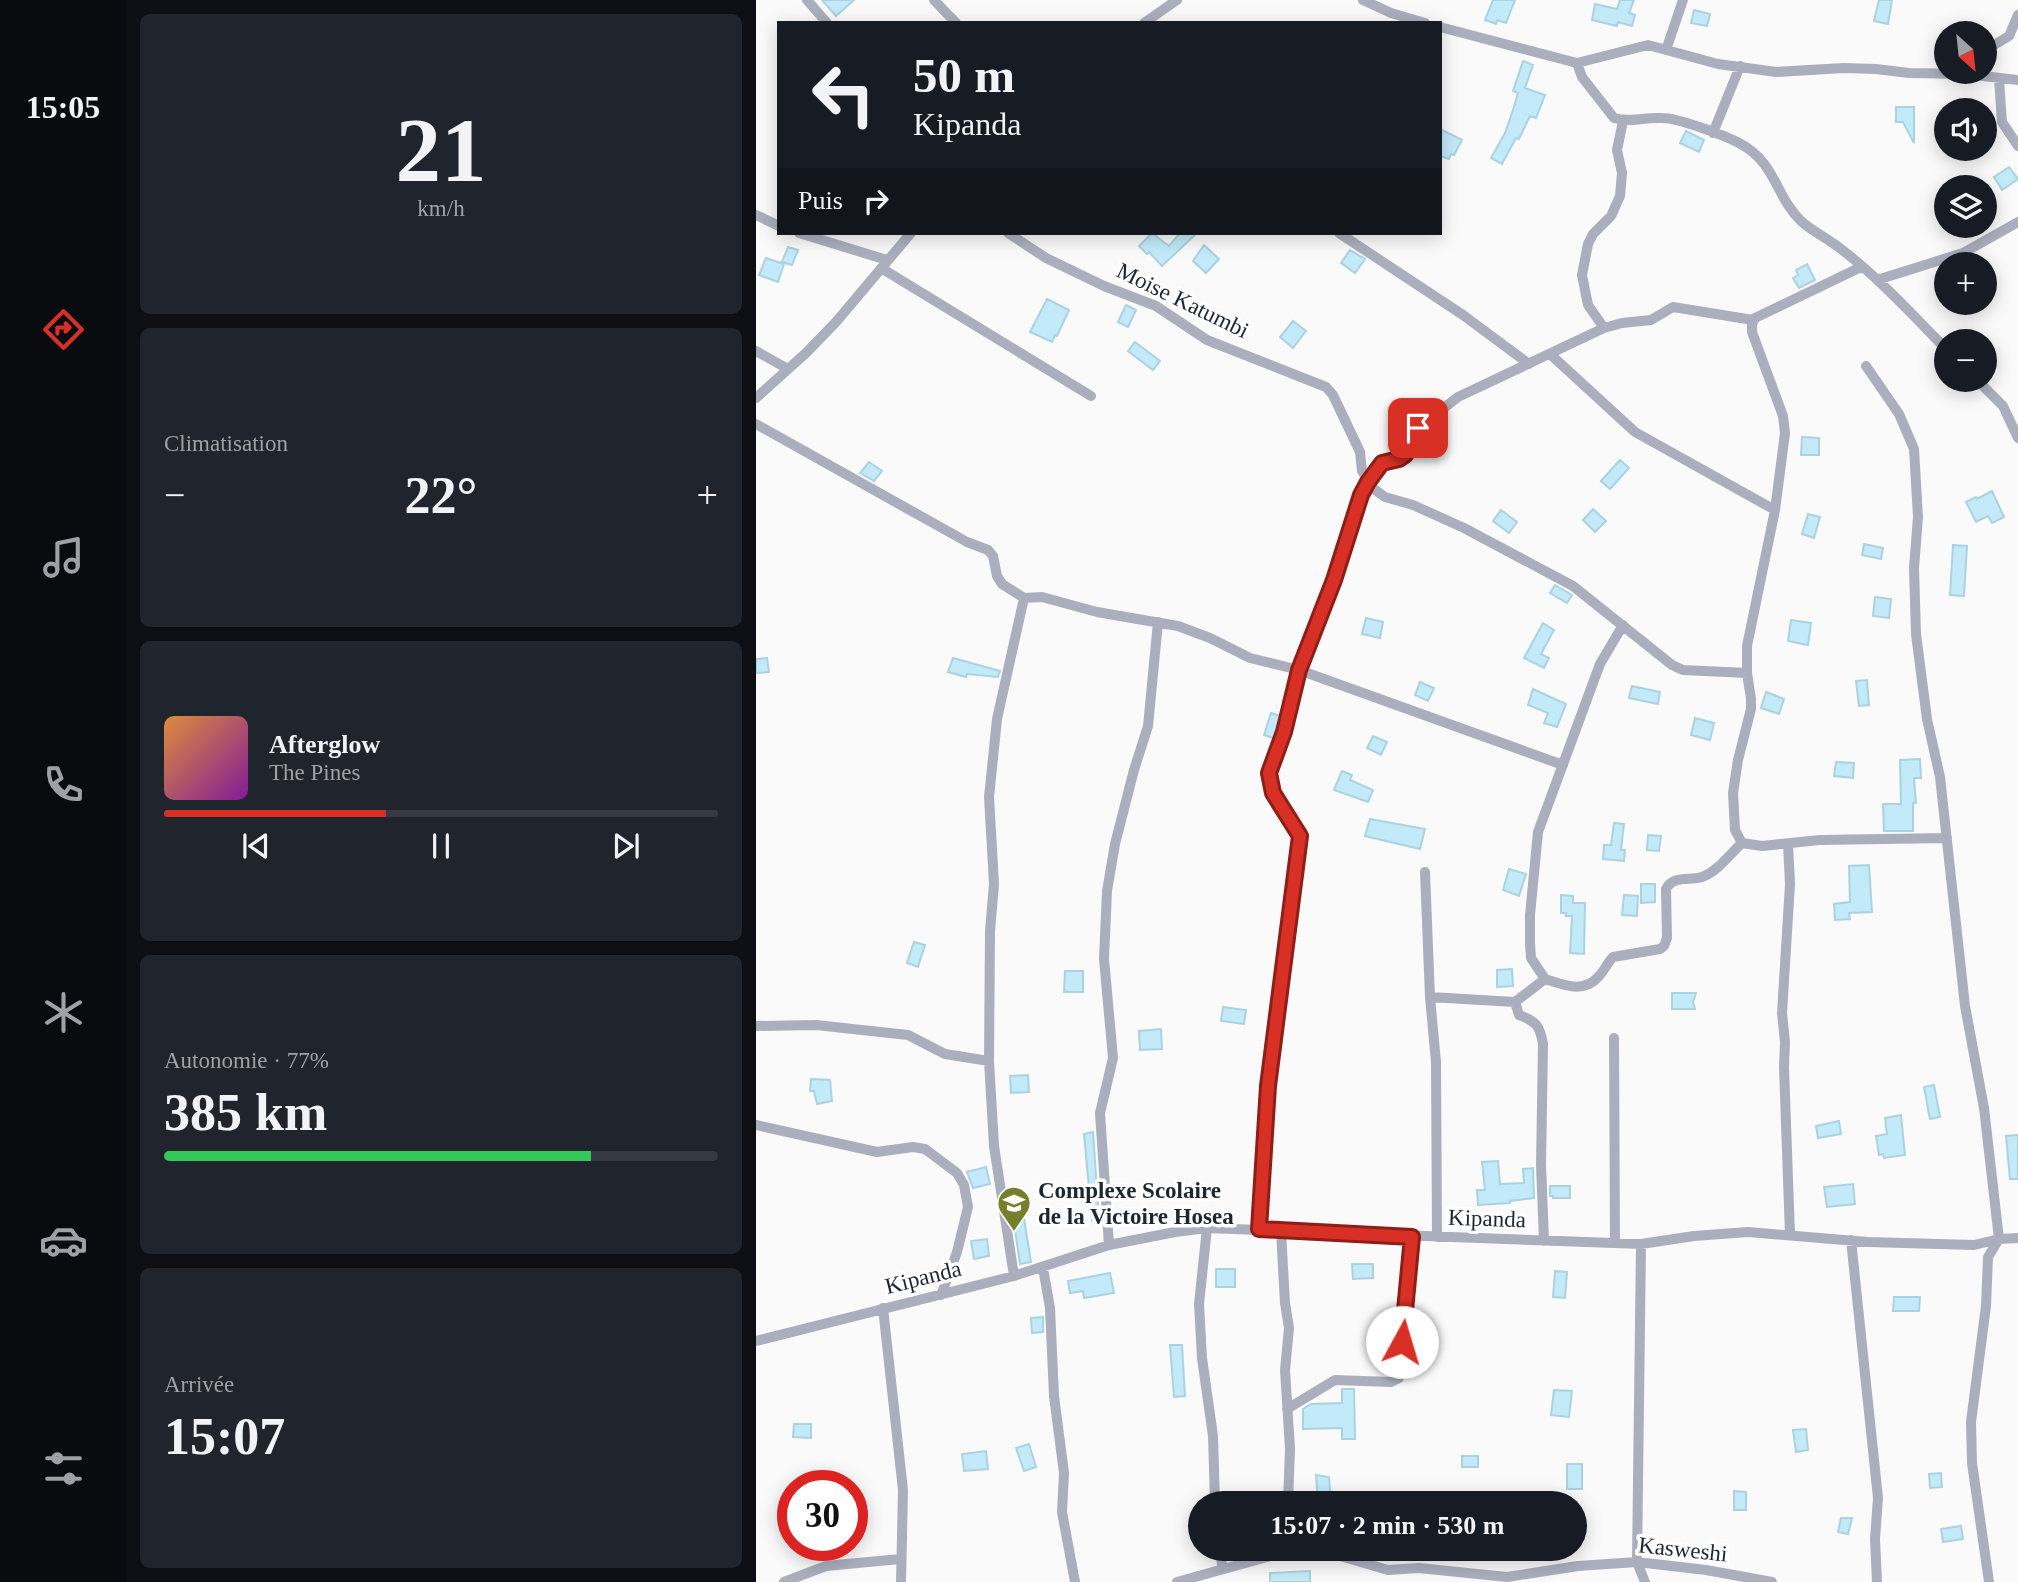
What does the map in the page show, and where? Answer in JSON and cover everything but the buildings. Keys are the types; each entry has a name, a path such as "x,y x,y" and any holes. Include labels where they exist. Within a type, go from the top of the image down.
{"street":[{"path":"807,0 825,21"},
{"path":"934,0 954,21"},
{"path":"1147,21 1177,0"},
{"path":"1363,0 1411,21"},
{"path":"1666,51 1684,0"},
{"path":"1163,21 1166,10"},
{"path":"1997,43 2009,36 2018,15"},
{"path":"1442,28 1577,63 1642,46 1718,64 1776,72 1844,68 1934,73"},
{"path":"1577,63 1582,77 1614,118 1623,121 1664,117 1738,143 1759,157 1799,219 1841,248 1934,337"},
{"path":"1713,133 1740,66"},
{"path":"1997,78 2018,80"},
{"path":"2000,79 2002,122 2018,146"},
{"path":"1604,328 1588,305 1583,267 1593,234 1611,216 1620,196 1622,173 1617,150 1623,121"},
{"path":"756,215 777,225"},
{"path":"1877,281 1963,253 2018,222"},
{"path":"804,235 884,264 1091,396"},
{"path":"756,398 836,322 909,235"},
{"name":"Moise Katumbi","path":"1011,235 1046,258 1157,306 1207,340 1326,387 1333,394 1360,452 1362,471 1368,482"},
{"path":"1342,235 1463,315 1529,364"},
{"path":"1259,1229 1273,1037 1300,836 1273,793 1269,773 1284,732 1299,670 1368,482 1382,463 1405,455 1418,428 1458,397 1604,328 1651,320 1673,307 1753,320 1861,267"},
{"path":"1753,320 1752,332 1783,416 1785,433 1775,510 1747,646 1751,709 1734,779 1735,830 1742,843 1753,846 1820,840 1947,838"},
{"path":"756,351 788,369"},
{"path":"1550,354 1635,432 1775,510"},
{"path":"1866,366 1899,414 1914,449 1918,517 1914,568 1916,634 1927,719 1940,777 1965,1006 1983,1108 1999,1239 1988,1257 1986,1306 1971,1422 1972,1463 1989,1582"},
{"path":"1989,392 2003,407 2018,438"},
{"path":"756,424 967,542 988,550 993,556 997,576 1002,584 1024,598 1042,597 1097,612 1178,626 1250,658 1299,670 1563,765"},
{"path":"1368,482 1385,497 1413,505 1464,527 1573,586 1672,665 1683,670 1747,673"},
{"path":"1014,1276 993,1146 989,1061 990,931 994,884 989,797 997,719 1024,598"},
{"path":"1109,1245 1100,1113 1113,1058 1104,959 1107,891 1122,820 1148,726 1158,622"},
{"path":"1623,625 1600,664 1538,832 1530,915 1531,958 1545,979 1577,988 1598,979 1613,957 1660,949 1667,939 1668,884 1702,877 1718,867 1742,843"},
{"path":"1788,844 1790,906 1783,1013 1790,1235"},
{"path":"1425,872 1430,997 1436,1062 1437,1237"},
{"path":"1430,997 1515,1002 1545,979"},
{"path":"1515,1002 1519,1015 1534,1020 1543,1044 1541,1165 1544,1241"},
{"path":"756,1026 816,1025 908,1035 945,1054 989,1061"},
{"path":"1614,1038 1615,1243"},
{"path":"756,1125 877,1152 913,1147 925,1149 957,1173 964,1185 968,1207 957,1252 941,1295"},
{"path":"1207,1228 1199,1304 1202,1358 1213,1436 1215,1491"},
{"name":"Kipanda","path":"756,1341 1014,1276 1109,1245 1207,1228 1642,1244 1748,1232 1974,1245 2018,1238"},
{"path":"1281,1231 1289,1328 1285,1370 1290,1457 1289,1491"},
{"path":"1287,1409 1335,1380 1391,1382 1399,1378 1412,1237"},
{"path":"1851,1240 1878,1498 1875,1539 1877,1582"},
{"path":"1642,1244 1637,1562 1645,1582"},
{"path":"1043,1268 1050,1308 1054,1396 1064,1473 1062,1512 1075,1582"},
{"path":"883,1308 903,1490 901,1582"},
{"path":"784,1582 825,1566 900,1559"},
{"path":"1222,1561 1222,1568"},
{"name":"Kasweshi","path":"1177,1582 1247,1561"},
{"name":"Kasweshi","path":"1356,1561 1388,1570 1419,1568 1507,1577 1578,1566 1637,1562 1706,1570 1772,1582"}],"place":[{"name":"Complexe Scolaire de la Victoire Hosea","path":"1014,1233"}],"route":[{"path":"1402,1342 1412,1237 1259,1229 1268,1086 1300,836 1273,793 1269,773 1284,732 1299,670 1334,580 1361,495 1382,463 1405,455 1418,428"}]}
